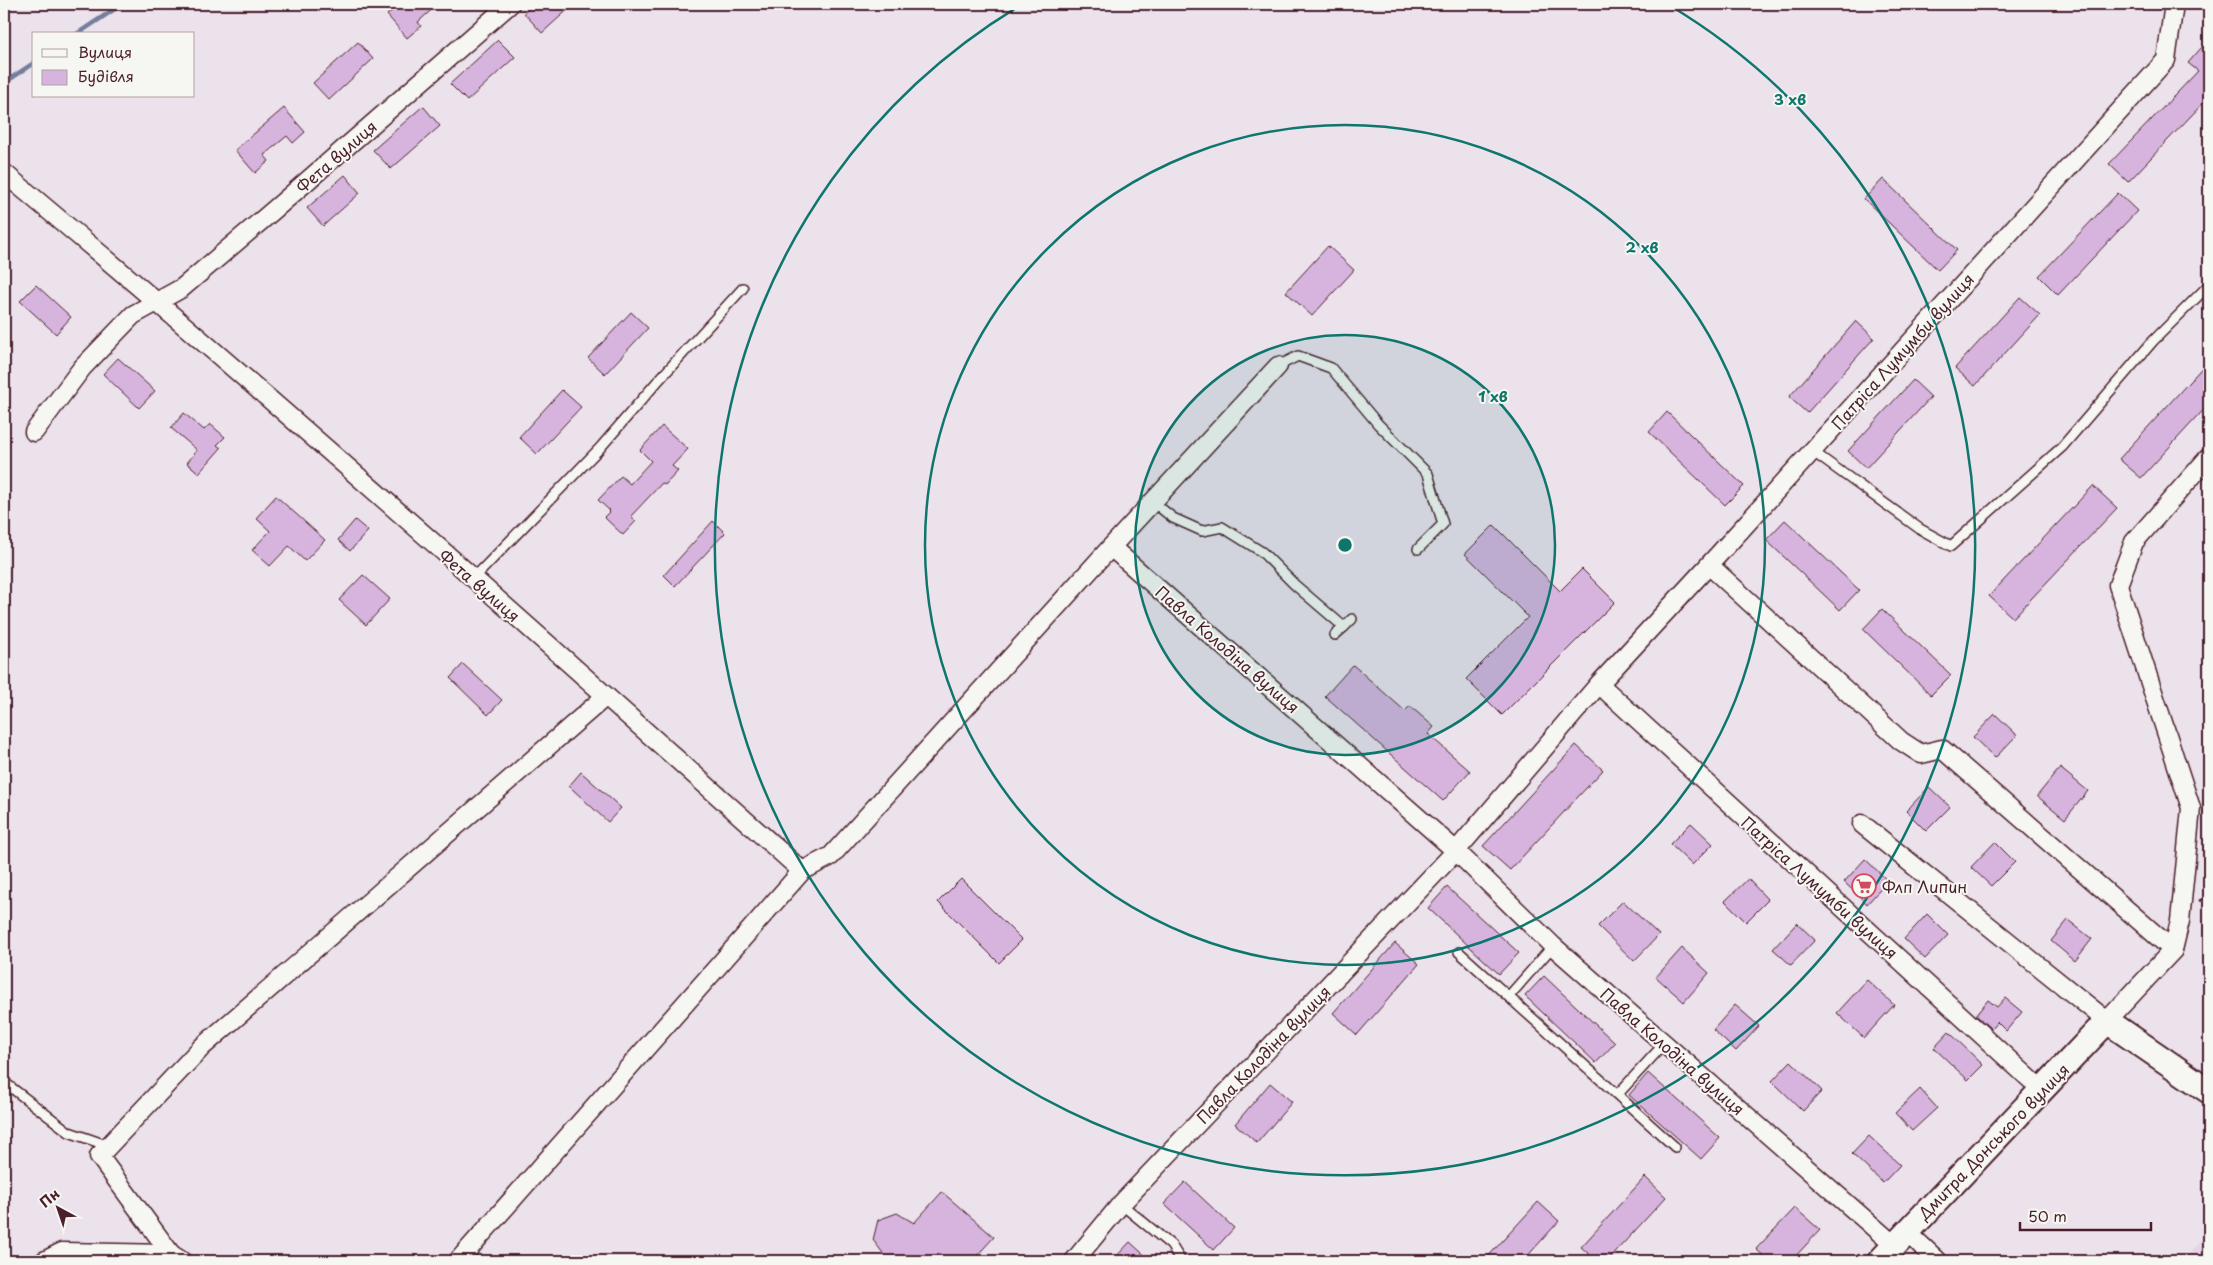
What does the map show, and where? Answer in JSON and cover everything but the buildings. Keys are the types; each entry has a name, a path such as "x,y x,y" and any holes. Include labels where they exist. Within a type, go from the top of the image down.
{"street":[{"name":"Фета вулиця","path":"34,432 82,368 133,315 182,288 510,4"},
{"name":"Патріса Лумумби вулиця","path":"1456,851 1599,684 1709,566 2166,60 2174,4"},
{"name":"Фета вулиця","path":"4,172 158,302 802,871"},
{"path":"458,1261 802,871 831,856 1111,546 1278,366"},
{"path":"2107,1021 2173,950 2180,921 2191,808 2118,585 2134,542 2209,456"},
{"name":"Павла Колодіна вулиця","path":"1111,546 1456,851 1553,946 1894,1246 1938,1261"},
{"path":"1709,566 1901,741 1921,754 1942,749 2173,950"},
{"name":"Патріса Лумумби вулиця","path":"1599,684 2042,1090"},
{"path":"177,1258 99,1156 202,1047 606,696"},
{"path":"1862,824 2107,1021 2209,1091"},
{"name":"Павла Колодіна вулиця","path":"1074,1261 1121,1204 1456,851"},
{"name":"Дмитра Донського вулиця","path":"1894,1246 2107,1021"},
{"path":"44,1261 62,1252 177,1258"}],"lane":[{"path":"1812,451 1920,529 1951,546 2062,447 2153,341 2209,284"},
{"path":"473,579 600,448 657,382 744,288"},
{"path":"1278,366 1298,356 1331,368 1378,424 1428,474 1443,524 1418,549"},
{"path":"1153,502 1173,518 1202,531 1222,527 1262,552 1295,585 1344,627"},
{"path":"1335,635 1352,620"},
{"path":"1509,996 1553,946"},
{"path":"1459,952 1675,1147"},
{"path":"1618,1094 1664,1044"},
{"path":"4,1082 69,1132 109,1146"},
{"path":"1121,1204 1171,1245 1182,1261"}],"shaded area":[{"path":"2209,1229 2209,1261 2184,1261"}],"waterway":[{"path":"80,32 122,4"},
{"path":"4,83 32,64"}],"place":[{"name":"Флп Липин","path":"1864,886"}]}
